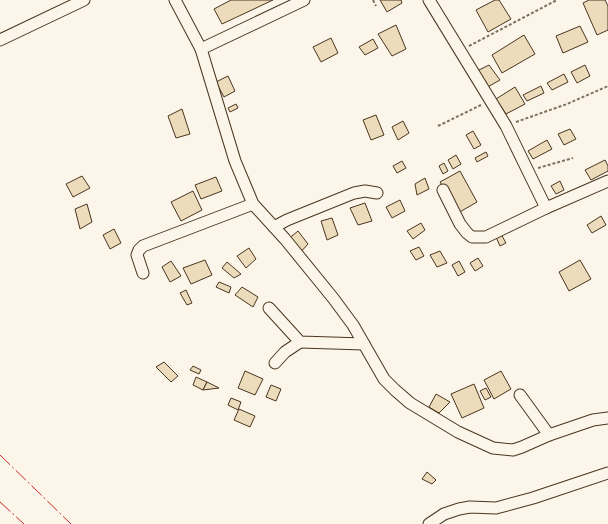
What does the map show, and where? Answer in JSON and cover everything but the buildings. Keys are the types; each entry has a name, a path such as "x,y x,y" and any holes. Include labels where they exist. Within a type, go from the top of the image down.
{"street":[{"path":"0,40 84,0"},
{"path":"175,0 201,49 235,161 254,204 285,238 333,298 353,325 384,379 395,390 410,403 458,432 493,448 508,449 522,447 549,435 593,420 608,418"},
{"path":"201,49 304,0"},
{"path":"429,0 506,126 546,208"},
{"path":"443,190 460,224 467,233 472,237 486,237 546,208 608,181"},
{"path":"274,227 287,220 354,193 365,191 377,193"},
{"path":"143,273 137,255 143,246 254,204"},
{"path":"268,308 300,342"},
{"path":"275,363 285,352 300,342 364,344"},
{"path":"520,395 549,435"},
{"path":"428,524 444,514 458,508 496,508 540,496 608,473"}],"path":[{"path":"373,0 376,6"},
{"path":"459,51 557,0"},
{"path":"506,126 567,104 608,86"},
{"path":"438,126 490,101"},
{"path":"527,171 573,158"}],"power":[{"path":"0,455 71,524"},
{"path":"0,502 24,524"}]}
